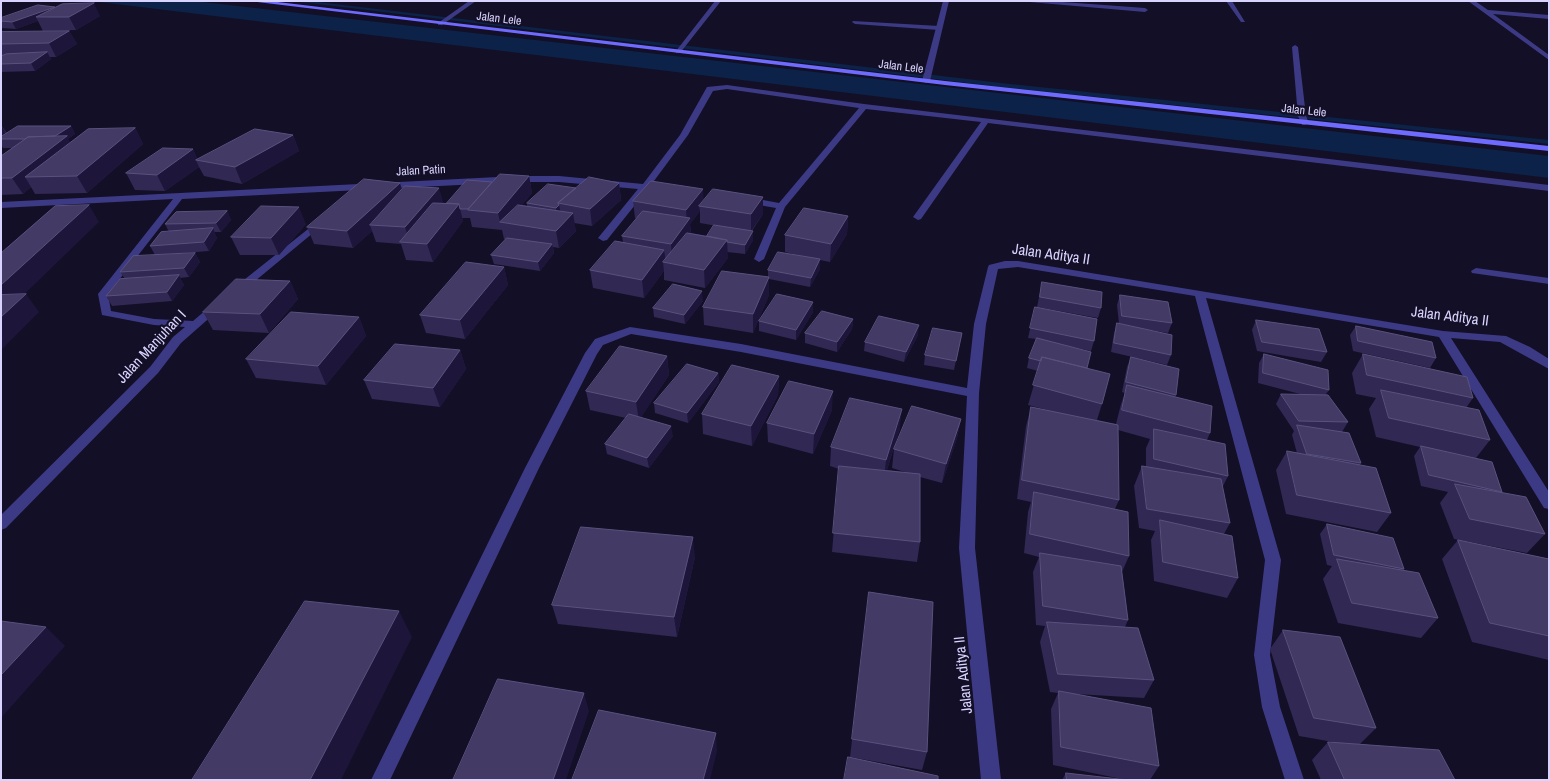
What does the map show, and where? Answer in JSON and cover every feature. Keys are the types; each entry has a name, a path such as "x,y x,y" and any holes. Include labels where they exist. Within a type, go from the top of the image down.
{"main road":[{"name":"Jalan Lele","path":"252,1 926,81 1549,149"}],"street":[{"path":"440,24 473,1"},
{"path":"678,52 718,1"},
{"path":"926,81 946,1"},
{"path":"1021,1 1145,10"},
{"path":"1229,1 1243,21"},
{"path":"1471,1 1549,58"},
{"path":"1486,12 1549,17"},
{"path":"856,22 939,28"},
{"path":"1295,47 1302,116 1305,123"},
{"path":"602,238 646,187 684,135 710,89 727,87 985,122 1549,188"},
{"path":"759,260 781,206 864,106"},
{"path":"918,217 985,122"},
{"name":"Jalan Patin","path":"1,206 362,186 559,179 675,190"},
{"path":"348,198 362,186"},
{"path":"179,197 103,294 106,312 154,322 194,324"},
{"path":"734,198 781,206"},
{"name":"Jalan Manjuhan I","path":"1,524 154,370 177,340 194,324 327,216"},
{"name":"Jalan Aditya II","path":"992,780 967,548 973,393 980,324 993,267 1018,264 1200,296 1443,334 1502,339 1526,350 1549,365"},
{"path":"1476,271 1549,281"},
{"path":"1200,296 1273,560 1262,655 1271,707 1295,780"},
{"path":"380,780 532,468 598,342 630,330 741,348 973,393"},
{"path":"1443,334 1549,504"}],"water":[{"path":"91,1 194,1 1549,156 1549,178"}],"building":[{"path":"94,3 69,17 36,17 62,4"},
{"path":"38,5 55,7 12,22 1,21 1,18"},
{"path":"69,31 49,43 1,44 1,32"},
{"path":"47,52 31,63 1,64 1,56 6,54"},
{"path":"18,126 71,126 55,136 1,139 1,137"},
{"path":"135,128 77,176 25,177 88,129"},
{"path":"255,129 293,135 235,167 196,160"},
{"path":"67,136 12,178 1,178 1,156 28,137"},
{"path":"163,148 193,149 157,175 126,173"},
{"path":"500,174 529,176 498,213 468,210"},
{"path":"589,177 619,183 590,209 558,203"},
{"path":"364,179 400,183 347,231 307,227"},
{"path":"467,180 492,182 468,209 460,209 459,204 447,203"},
{"path":"651,181 703,189 686,210 633,201"},
{"path":"548,184 576,188 558,203 559,205 556,208 527,203"},
{"path":"405,186 439,188 405,227 370,225"},
{"path":"713,189 763,197 751,214 699,206"},
{"path":"433,203 459,204 427,244 400,242"},
{"path":"89,205 1,285 1,253 55,206"},
{"path":"518,205 573,213 556,231 500,222"},
{"path":"261,206 299,207 271,238 231,237"},
{"path":"804,208 848,216 831,244 785,235"},
{"path":"227,211 216,223 165,224 176,212"},
{"path":"643,211 690,218 671,244 622,236"},
{"path":"714,225 753,231 745,245 707,236"},
{"path":"213,228 204,242 150,246 161,232"},
{"path":"687,233 727,240 704,270 663,262"},
{"path":"507,238 552,244 538,262 491,255"},
{"path":"615,241 664,250 642,280 590,270"},
{"path":"778,252 820,259 811,278 768,270"},
{"path":"195,253 184,268 120,272 133,256"},
{"path":"466,262 504,267 460,320 420,315"},
{"path":"722,271 769,277 753,314 703,307"},
{"path":"179,275 167,292 106,296 120,279"},
{"path":"236,279 290,281 260,314 203,312"},
{"path":"1042,282 1102,292 1101,308 1040,297"},
{"path":"673,284 702,291 684,315 653,308"},
{"path":"26,294 1,317 1,295"},
{"path":"777,294 813,302 796,330 759,321"},
{"path":"1120,295 1168,302 1172,323 1122,316"},
{"path":"1035,307 1097,319 1094,341 1030,328"},
{"path":"822,311 853,319 837,342 805,333"},
{"path":"291,312 359,317 318,366 246,359"},
{"path":"879,316 919,325 906,352 865,342"},
{"path":"1256,320 1319,329 1327,352 1262,342"},
{"path":"1117,323 1172,335 1171,355 1114,343"},
{"path":"1356,326 1432,342 1436,358 1358,341"},
{"path":"933,328 962,333 956,361 925,355"},
{"path":"1037,338 1091,352 1087,368 1042,357 1041,361 1029,358"},
{"path":"395,344 460,350 433,388 364,380"},
{"path":"620,346 667,356 636,402 586,391"},
{"path":"1264,354 1328,370 1329,390 1263,373"},
{"path":"1363,354 1467,377 1473,398 1367,375"},
{"path":"1042,357 1110,374 1102,404 1033,385"},
{"path":"1131,357 1179,369 1176,395 1126,382"},
{"path":"687,364 718,373 687,413 654,403"},
{"path":"732,365 779,376 751,426 702,414"},
{"path":"789,381 833,391 814,434 767,423"},
{"path":"1127,385 1212,406 1210,433 1122,410"},
{"path":"1381,390 1479,410 1490,440 1389,418"},
{"path":"1281,394 1328,395 1348,422 1299,421"},
{"path":"850,398 902,409 886,460 831,447"},
{"path":"912,406 961,419 946,464 894,449"},
{"path":"1031,407 1118,425 1119,500 1022,480"},
{"path":"629,414 671,426 647,458 605,444"},
{"path":"1297,425 1349,433 1361,463 1307,454"},
{"path":"1154,429 1225,444 1228,476 1154,459"},
{"path":"1421,446 1492,462 1502,492 1429,475"},
{"path":"1287,451 1376,468 1391,513 1297,495"},
{"path":"839,466 920,474 920,542 833,533"},
{"path":"1142,466 1221,479 1230,523 1147,509"},
{"path":"1455,484 1526,497 1545,534 1470,519"},
{"path":"1034,492 1128,512 1129,556 1030,534"},
{"path":"1160,520 1232,536 1238,578 1163,562"},
{"path":"1327,524 1393,538 1404,569 1334,555"},
{"path":"581,527 693,537 674,617 552,605"},
{"path":"1458,540 1549,559 1549,636 1490,623"},
{"path":"1040,553 1121,566 1128,620 1043,606"},
{"path":"1337,559 1419,573 1438,618 1352,603"},
{"path":"869,592 933,602 927,752 852,739"},
{"path":"305,601 399,611 310,780 192,780"},
{"path":"1,621 46,627 1,675"},
{"path":"1047,622 1138,628 1154,680 1058,674"},
{"path":"1283,630 1340,637 1376,728 1314,718"},
{"path":"498,679 584,693 553,780 453,780"},
{"path":"1059,691 1151,708 1159,766 1061,747"},
{"path":"599,710 716,733 703,780 572,780"},
{"path":"1328,742 1439,750 1455,780 1345,780"},
{"path":"848,757 938,776 938,780 844,780"},
{"path":"1066,773 1128,780 1067,780"}],"waterway":[{"path":"294,1 1001,85 1549,142"}]}
